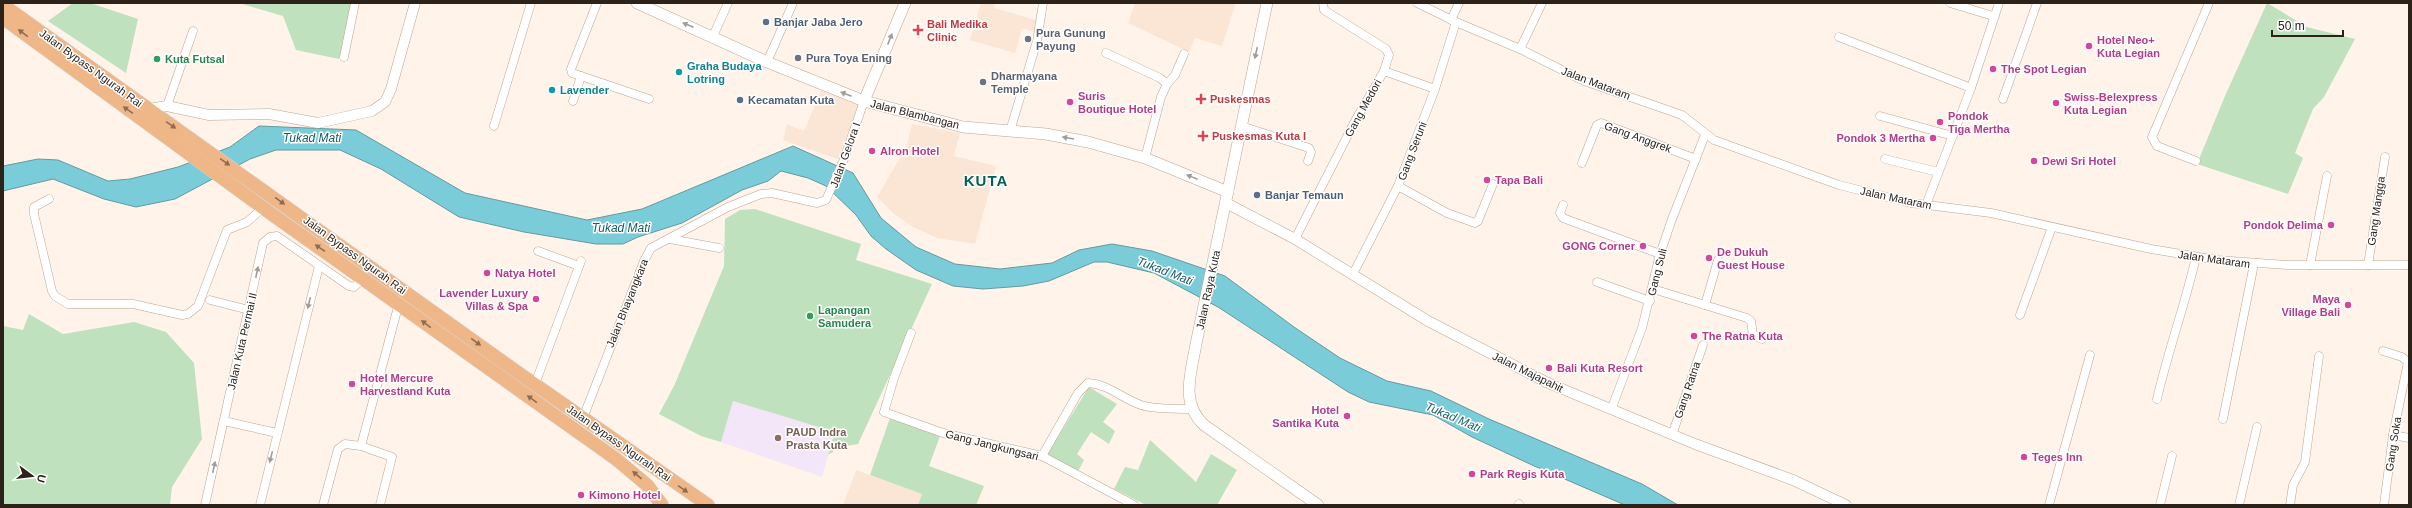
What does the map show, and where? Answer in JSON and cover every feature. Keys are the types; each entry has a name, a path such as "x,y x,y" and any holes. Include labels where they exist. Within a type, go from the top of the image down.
{"highway":[{"name":"Jalan Bypass Ngurah Rai","path":"3,5 194,157 636,474 662,505"},
{"name":"Jalan Bypass Ngurah Rai","path":"3,18 108,88 149,109 248,178 582,418 708,505"}],"main road":[{"name":"Jalan Blambangan","path":"638,3 714,36 768,62 864,101 946,124 1046,134 1088,142 1145,158 1227,198"},
{"path":"864,101 905,3"},
{"path":"1258,3 1264,15"},
{"name":"Jalan Raya Kuta","path":"1191,409 1190,377 1205,302 1215,263 1241,126 1267,3"},
{"path":"1191,409 1204,425 1318,505"}],"street":[{"path":"344,56 355,3"},
{"path":"149,109 168,106 209,115 269,114 310,123 339,120 372,112 385,102 391,89 415,3"},
{"path":"494,126 531,3"},
{"path":"597,3 571,69 572,73 649,99"},
{"path":"714,36 728,3"},
{"path":"768,62 793,3"},
{"path":"1010,131 1037,41 1043,3"},
{"name":"Gang Medori","path":"1295,239 1355,121 1384,71 1389,55 1388,51 1324,10 1323,3"},
{"name":"Jalan Mataram","path":"1418,3 1453,21 1520,49 1584,82 1682,115 1705,135 1745,153 1839,185 1926,205 1972,210 2151,249 2196,257 2254,264 2409,266"},
{"name":"Gang Seruni","path":"1353,274 1398,186 1436,89 1459,3"},
{"path":"1520,49 1542,3"},
{"path":"1950,3 1993,16"},
{"path":"1926,205 1971,88 1993,16 1999,3"},
{"path":"2003,99 2037,3"},
{"path":"2196,161 2157,146 2152,137 2209,3"},
{"path":"168,106 193,31"},
{"path":"1840,36 1971,88"},
{"path":"1106,53 1160,78 1167,84"},
{"path":"1145,158 1160,97 1167,84 1175,75 1184,54"},
{"path":"1384,71 1436,89"},
{"path":"573,101 581,76"},
{"name":"Jalan Gelora I","path":"728,207 761,194 772,193 817,203 829,198 864,101"},
{"path":"1880,116 1953,136"},
{"name":"Gang Anggrek","path":"1582,163 1597,125 1601,123 1696,159"},
{"path":"1241,126 1309,148 1311,152 1308,161"},
{"name":"Gang Suli","path":"1611,410 1633,354 1650,301 1660,254 1705,135"},
{"name":"Gang Mangga","path":"2368,265 2384,157"},
{"path":"1885,160 1938,172"},
{"path":"2310,265 2327,176"},
{"path":"1398,186 1447,213 1475,223 1478,221 1493,184"},
{"name":"Jalan Majapahit","path":"1227,198 1452,335 1548,382 1611,410 1672,435 1793,480 1846,505"},
{"path":"50,199 34,207 34,214 52,290 55,296 68,304 133,304 182,315 188,314 198,306 227,230 247,222 264,208"},
{"path":"1563,205 1560,213 1561,217 1660,254"},
{"name":"Jalan Bhayangkara","path":"582,418 646,256 655,245 670,240 728,207"},
{"path":"2020,315 2052,227"},
{"name":"Jalan Kuta Permai II","path":"205,505 263,243 270,237 277,236 349,286 354,287 364,278"},
{"path":"670,240 719,248"},
{"path":"535,384 580,264 538,251"},
{"path":"2157,399 2168,353 2189,290 2196,257"},
{"path":"1706,305 1718,260"},
{"path":"2223,419 2254,264"},
{"path":"260,505 319,266"},
{"path":"1597,282 1650,301"},
{"path":"1653,290 1747,318 1751,321 1753,335 1762,338"},
{"path":"210,300 249,310"},
{"path":"361,446 399,303"},
{"name":"Gang Jangkungsari","path":"911,333 883,409 884,412 943,433 1042,456 1134,505"},
{"name":"Gang Ratna","path":"1672,435 1703,345"},
{"name":"Gang Soka","path":"2383,351 2402,357 2408,362 2393,435 2384,505"},
{"path":"2049,505 2090,355"},
{"path":"2290,505 2293,485 2305,462 2319,356"},
{"path":"1042,456 1078,392 1088,383 1107,388 1139,405 1191,409"},
{"path":"224,421 277,433"},
{"path":"2239,505 2256,427"},
{"path":"2393,435 2409,438"},
{"path":"323,505 338,449 345,444 361,446 389,454 392,459 380,505"},
{"path":"2160,505 2172,456"}],"shaded area":[{"path":"981,3 995,4 994,8 1036,20 1038,33 1022,28 1015,53 970,40"},
{"path":"1135,3 1236,3 1222,46 1195,38 1189,52 1128,23"},
{"path":"821,91 858,105 838,159 783,140 787,124 804,131"},
{"path":"912,124 960,133 954,156 996,166 975,244 937,238 913,227 894,214 877,197 907,146"},
{"name":"PAUD Indra Prasta Kuta","path":"733,401 835,432 822,477 721,442"},
{"path":"856,470 922,494 918,505 843,505"}],"green space":[{"path":"73,3 90,3 138,19 126,73 48,21"},
{"path":"352,3 339,59 296,50 283,16 242,4"},
{"path":"2267,3 2307,27 2355,39 2324,97 2313,109 2295,153 2303,158 2288,194 2197,164 2225,96"},
{"name":"Lapangan Samudera","path":"755,209 861,244 856,260 932,284 858,444 840,447 828,455 835,432 733,401 721,442 701,436 659,414 674,386 724,266 725,219 740,210"},
{"path":"29,314 63,334 134,322 166,332 194,363 202,439 172,487 170,505 3,505 3,326 23,330"},
{"path":"1089,387 1117,404 1103,422 1115,431 1109,444 1091,432 1077,454 1084,460 1077,473 1046,456"},
{"path":"890,418 940,436 929,466 984,486 976,505 918,505 922,494 870,475"},
{"path":"1150,440 1196,482 1211,454 1237,470 1217,505 1146,505 1114,489 1125,467 1138,470"}],"water":[{"name":"Tukad Mati","path":"259,126 356,130 465,193 587,220 642,209 793,146 853,173 881,218 916,247 955,264 1000,269 1052,263 1079,250 1112,244 1152,251 1225,276 1294,327 1340,358 1387,381 1431,391 1489,419 1642,484 1678,505 1625,505 1532,465 1472,437 1433,415 1369,402 1348,392 1218,307 1154,273 1107,262 1094,262 1049,281 1023,286 983,289 953,286 916,270 886,249 871,236 856,215 826,186 808,178 781,171 768,181 742,190 682,223 638,237 623,244 596,244 524,232 459,217 381,169 340,150 276,150 250,159 175,199 136,207 104,199 53,179 3,191 3,166 38,159 58,160 108,181 130,179 178,167 230,147"}],"place":[{"name":"Banjar Jaba Jero","path":"766,22"},
{"name":"Bali Medika Clinic","path":"918,30"},
{"name":"Pura Gunung Payung","path":"1028,39"},
{"name":"Hotel Neo+ Kuta Legian","path":"2089,46"},
{"name":"Pura Toya Ening","path":"798,58"},
{"name":"Kuta Futsal","path":"157,59"},
{"name":"The Spot Legian","path":"1993,69"},
{"name":"Graha Budaya Lotring","path":"679,72"},
{"name":"Dharmayana Temple","path":"983,82"},
{"name":"Lavender","path":"552,90"},
{"name":"Puskesmas","path":"1201,99"},
{"name":"Kecamatan Kuta","path":"740,100"},
{"name":"Suris Boutique Hotel","path":"1070,102"},
{"name":"Swiss-Belexpress Kuta Legian","path":"2056,103"},
{"name":"Pondok Tiga Mertha","path":"1940,122"},
{"name":"Puskesmas Kuta I","path":"1203,136"},
{"name":"Pondok 3 Mertha","path":"1933,138"},
{"name":"Alron Hotel","path":"872,151"},
{"name":"Dewi Sri Hotel","path":"2034,161"},
{"name":"Tapa Bali","path":"1487,180"},
{"name":"Banjar Temaun","path":"1257,195"},
{"name":"Pondok Delima","path":"2331,225"},
{"name":"GONG Corner","path":"1643,246"},
{"name":"De Dukuh Guest House","path":"1709,258"},
{"name":"Natya Hotel","path":"487,273"},
{"name":"Lavender Luxury Villas & Spa","path":"536,299"},
{"name":"Maya Village Bali","path":"2348,305"},
{"name":"Lapangan Samudera","path":"810,316"},
{"name":"The Ratna Kuta","path":"1694,336"},
{"name":"Bali Kuta Resort","path":"1549,368"},
{"name":"Hotel Mercure Harvestland Kuta","path":"352,384"},
{"name":"Hotel Santika Kuta","path":"1347,416"},
{"name":"PAUD Indra Prasta Kuta","path":"778,438"},
{"name":"Teges Inn","path":"2024,457"},
{"name":"Park Regis Kuta","path":"1472,474"},
{"name":"Kimono Hotel","path":"581,495"}],"district":[{"name":"KUTA","path":"986,181"}]}
